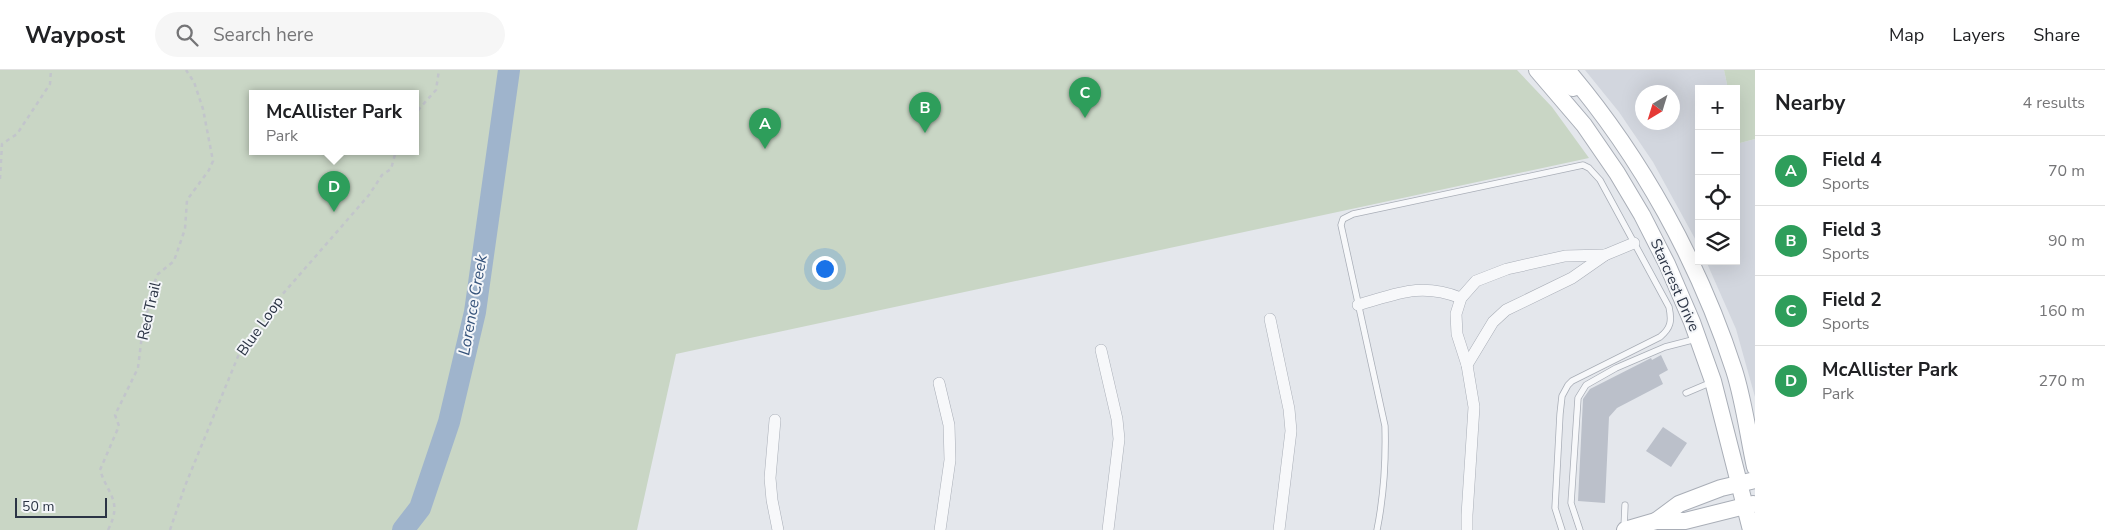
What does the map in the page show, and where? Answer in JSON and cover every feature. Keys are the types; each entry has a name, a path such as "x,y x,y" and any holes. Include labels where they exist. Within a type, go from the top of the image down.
{"main road":[{"name":"Starcrest Drive","path":"1537,70 1584,125 1632,198 1667,264 1714,381 1747,482 1751,530"},
{"path":"1553,70 1564,82 1587,93"},
{"name":"Starcrest Drive","path":"1567,70 1587,93 1625,145 1680,240 1710,305 1734,372 1755,467"},
{"path":"1624,530 1656,521 1679,504 1721,488 1747,482"},
{"path":"1656,521 1681,525 1685,521 1750,505"}],"street":[{"path":"1467,365 1493,322 1506,310 1572,278 1605,255 1634,243"},
{"path":"1468,530 1467,515 1474,406 1467,365 1456,334 1456,314 1461,298 1476,281 1507,269 1565,256 1605,255"},
{"path":"1358,305 1421,289 1437,290 1461,298"},
{"path":"1270,319 1289,409 1291,431 1279,530"},
{"path":"1101,350 1117,418 1119,440 1108,530"},
{"path":"939,383 949,425 950,460 940,530"},
{"path":"775,420 770,478 778,530"}],"lane":[{"path":"1377,530 1383,497 1386,460 1385,426 1341,225 1343,219 1353,214 1583,165 1589,168 1600,180 1668,307 1671,324 1668,330 1660,337 1572,382 1565,389 1562,396 1560,414 1555,508 1562,530"},
{"path":"1580,530 1571,503 1578,398 1586,385 1616,368 1665,347 1698,338"},
{"path":"1686,394 1714,381"},
{"path":"1624,505 1624,530"}],"path":[{"path":"0,179 2,144 18,134 50,84 51,70"},
{"name":"Red Trail","path":"108,530 114,518 113,497 103,480 100,470 119,426 115,415 138,368 144,318 152,302 153,286 158,274 174,261 185,229 187,200 209,170 212,161 203,109 194,82 186,70"},
{"path":"419,108 436,90 439,70"},
{"name":"Blue Loop","path":"170,530 185,486 241,349 270,308 368,195 382,175 391,169 395,155"}],"shaded area":[{"path":"1585,70 1724,70 1727,85 1695,85 1695,239 1653,162 1619,112"},
{"path":"1755,139 1755,397 1736,329 1708,265 1740,265 1740,143"}],"green space":[{"path":"0,70 1517,70 1552,107 1589,158 676,354 637,530 0,530"},
{"path":"1724,70 1755,70 1755,139 1740,143 1740,85 1727,85"}],"building":[{"path":"1661,355 1668,370 1659,375 1663,384 1617,408 1609,417 1605,503 1578,501 1583,399 1590,389 1651,358 1652,360"},
{"path":"1663,427 1687,443 1671,467 1646,451"}],"waterway":[{"name":"Lorence Creek","path":"403,530 420,508 449,422 475,312 509,70"}],"place":[{"name":"Field 2","path":"1085,118"},
{"name":"Field 3","path":"925,133"},
{"name":"Field 4","path":"765,149"},
{"name":"McAllister Park","path":"334,212"}]}
